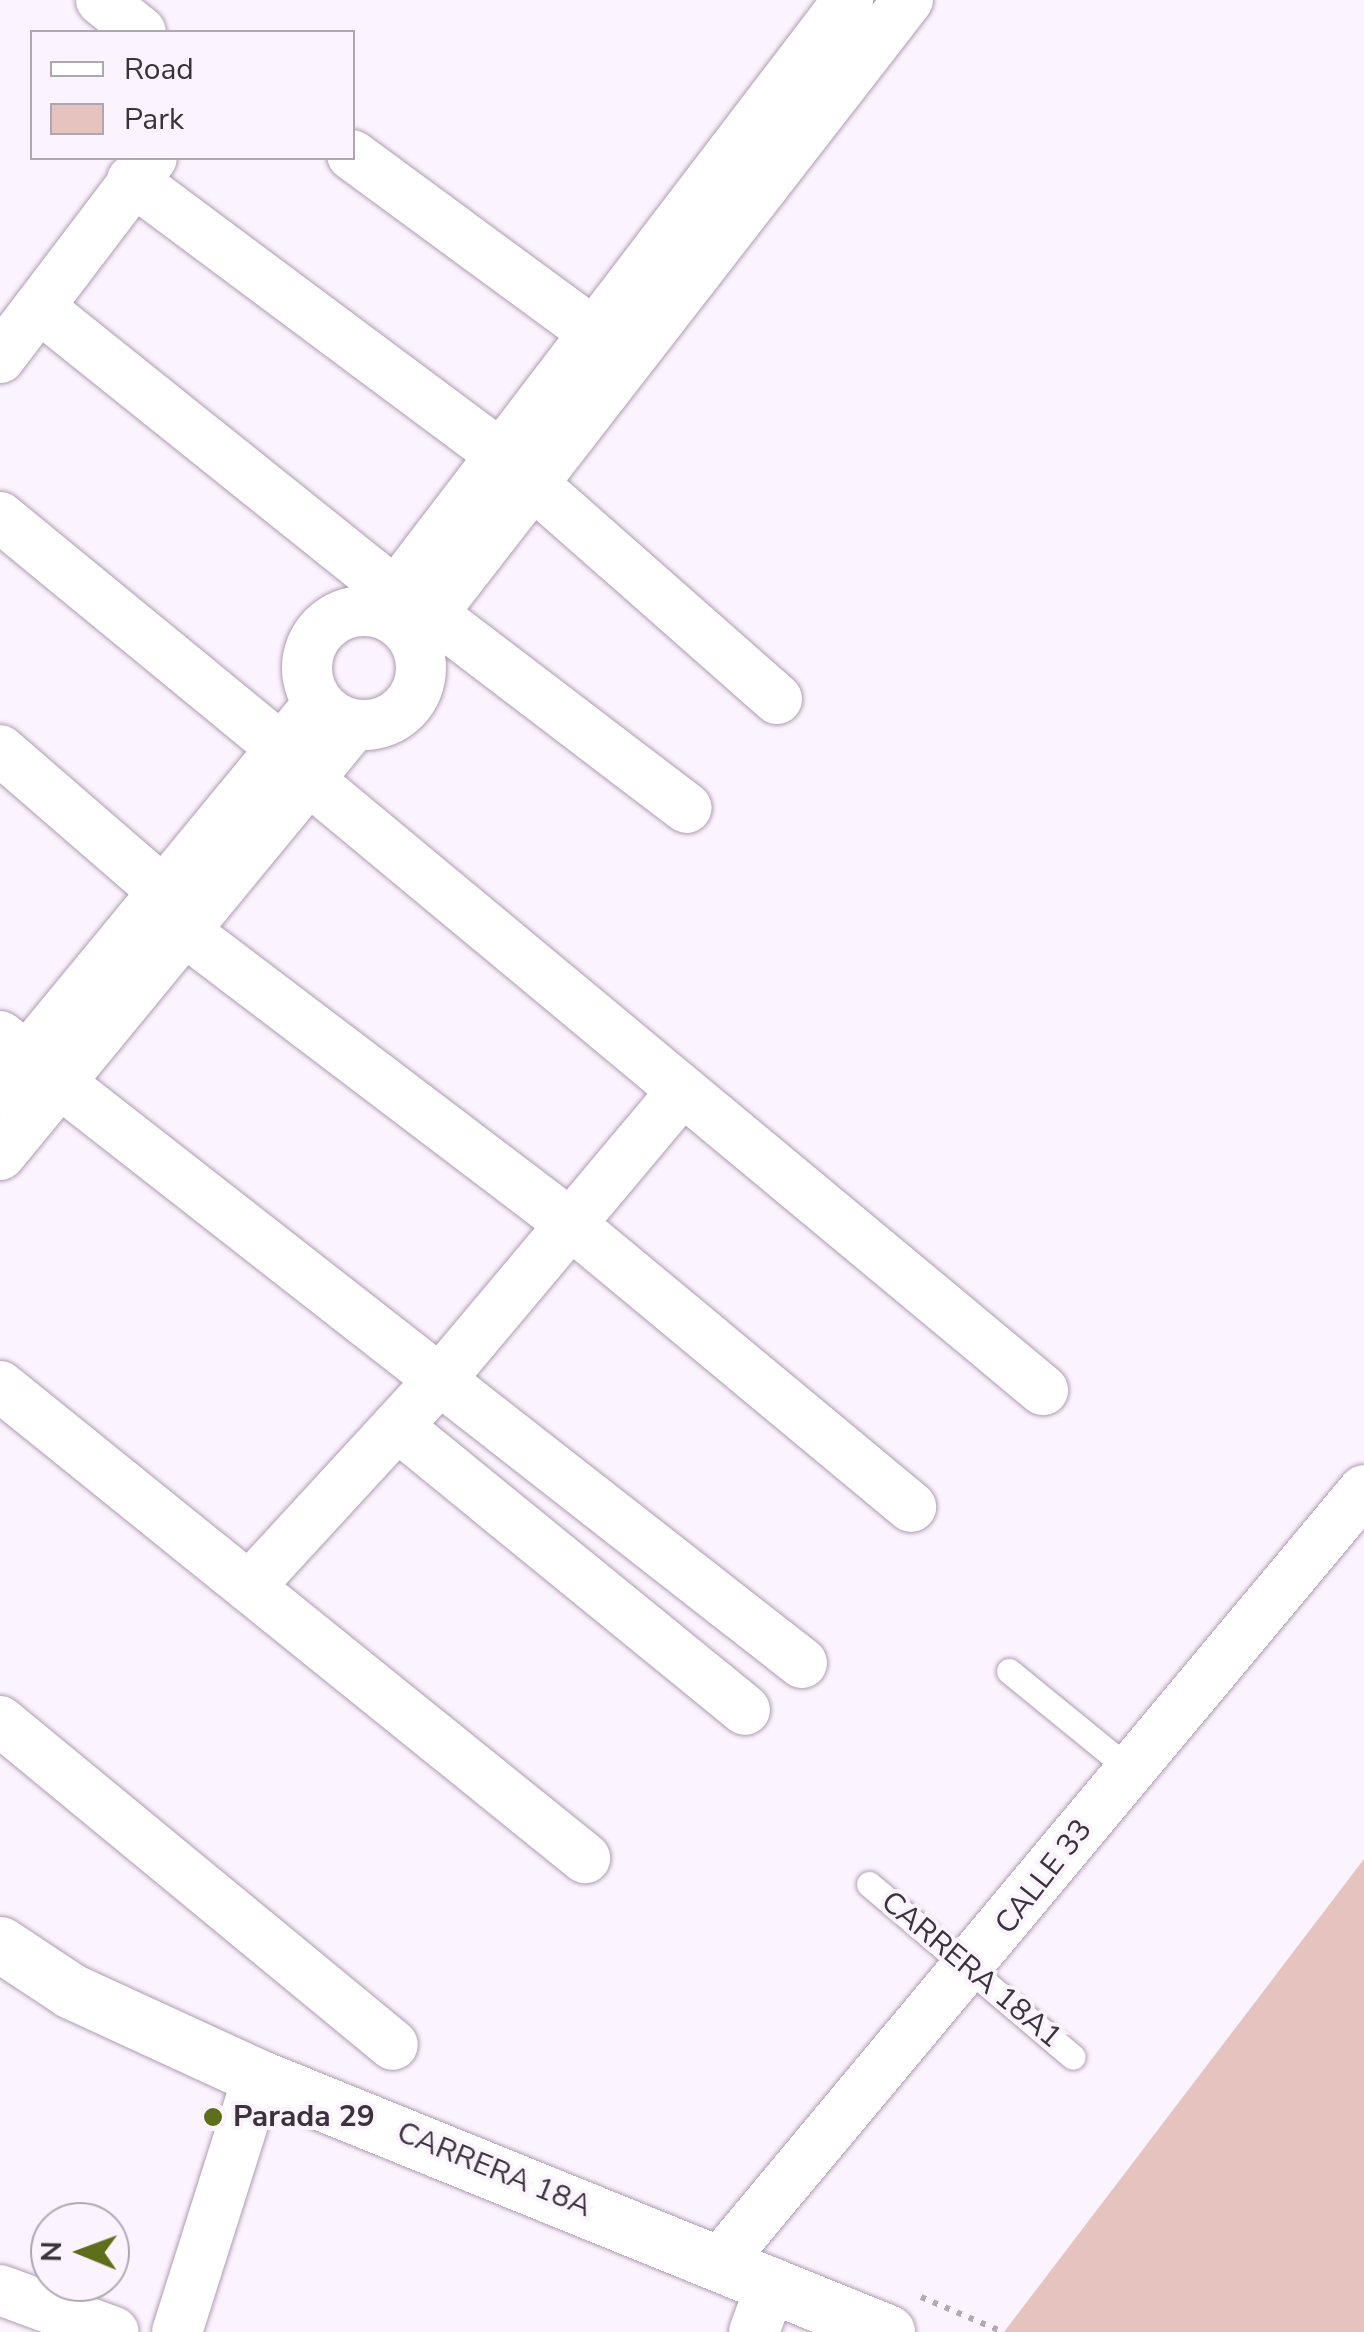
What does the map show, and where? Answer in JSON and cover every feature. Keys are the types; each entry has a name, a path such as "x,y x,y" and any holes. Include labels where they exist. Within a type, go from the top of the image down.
{"main road":[{"name":"CARRERA 18A","path":"0,1944 71,1991 258,2078 720,2262 763,2308 887,2332"}],"street":[{"path":"101,0 138,30"},
{"path":"516,468 590,330 848,0"},
{"path":"406,614 516,468 908,0"},
{"path":"355,157 590,330"},
{"path":"0,358 142,169 516,468 778,699"},
{"path":"40,308 406,614 688,808"},
{"path":"0,517 1043,1390"},
{"path":"335,715 306,670 316,636 344,614 406,614"},
{"path":"335,715 396,719 422,682 406,614"},
{"path":"0,1155 21,1067 173,911 335,715"},
{"path":"0,750 173,911 568,1222 911,1507"},
{"path":"21,1067 444,1375 802,1664"},
{"path":"249,1587 444,1375 568,1222 682,1091"},
{"path":"0,1386 584,1858"},
{"path":"397,1426 745,1710"},
{"name":"CALLE 33","path":"720,2262 974,1966 1129,1769 1364,1490"},
{"path":"0,1721 393,2045"},
{"path":"177,2332 258,2078"},
{"path":"0,2290 114,2332"}],"lane":[{"path":"1009,1671 1129,1769"},
{"name":"CARRERA 18A1","path":"869,1884 974,1966 1073,2057"}],"green space":[{"path":"1364,1859 1364,2332 1004,2332"}],"place":[{"name":"Parada 29","path":"213,2117"}]}
